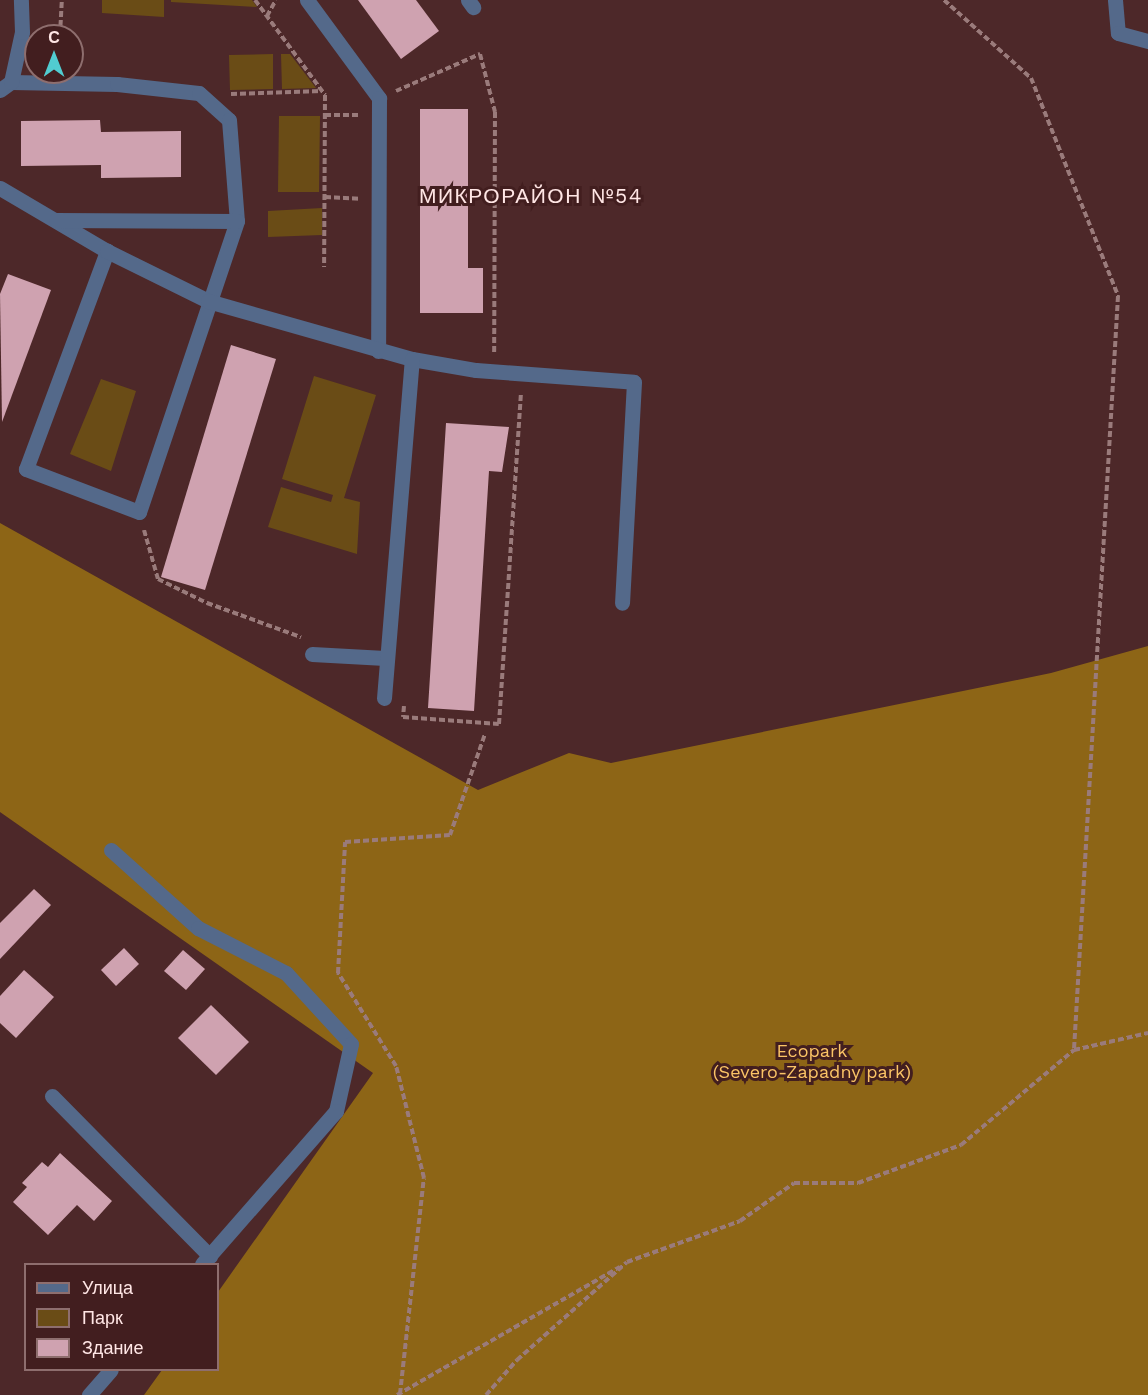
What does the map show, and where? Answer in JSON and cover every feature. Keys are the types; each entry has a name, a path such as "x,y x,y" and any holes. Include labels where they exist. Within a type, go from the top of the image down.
{"street":[{"path":"21,0 22,32 6,86 117,84 199,93 216,105 229,120 237,221 208,301 139,512 26,469 107,251"},
{"path":"307,0 379,98 378,351"},
{"path":"1115,0 1118,33 1148,41"},
{"path":"0,188 107,251 208,301 412,359 522,374 634,382 622,603"},
{"path":"53,220 237,221"},
{"path":"384,698 412,359"},
{"path":"312,654 386,658"},
{"path":"52,1096 206,1260 336,1111 351,1044 286,973 198,928 111,850"},
{"path":"89,1395 110,1371"}],"path":[{"path":"61,24 62,0"},
{"path":"255,0 323,91 324,267"},
{"path":"267,16 276,0"},
{"path":"944,0 1031,78 1118,296 1074,1050"},
{"path":"379,98 480,54 495,112 494,371"},
{"path":"216,105 230,94 323,91"},
{"path":"325,197 378,200"},
{"path":"405,693 403,717 499,724 522,374"},
{"path":"139,512 158,579 207,603 308,640 312,654"},
{"path":"398,1394 424,1178 396,1066 338,973 345,842 450,834 485,734"},
{"path":"398,1394 627,1262 740,1221 794,1183 858,1183 961,1145 1074,1050 1148,1033"},
{"path":"486,1395 517,1360 627,1262"}],"green space":[{"path":"102,0 164,0 164,17 102,13"},
{"path":"171,0 252,0 257,7 171,2"},
{"path":"273,54 273,89 230,90 229,55"},
{"path":"281,54 290,54 316,88 282,89"},
{"path":"279,116 320,116 319,192 278,192"},
{"path":"322,208 322,235 268,237 268,211"},
{"path":"314,376 376,395 344,498 360,502 357,554 268,527 281,487 331,502 333,495 282,479"},
{"path":"101,379 136,391 111,471 70,454"},
{"name":"Ecopark (Severo-Zapadny park)","path":"0,523 478,790 569,753 611,763 1051,673 1148,646 1148,1395 144,1395 161,1371 219,1371 219,1291 373,1073 0,812"}],"building":[{"path":"358,0 416,0 439,31 401,59"},
{"path":"420,109 468,109 468,268 483,268 483,313 420,313"},
{"path":"100,120 101,132 181,131 181,177 101,178 101,165 21,166 21,121"},
{"path":"8,274 51,290 2,422 0,294"},
{"path":"231,345 276,359 205,590 161,577"},
{"path":"446,423 509,427 502,472 489,471 474,711 428,708"},
{"path":"34,889 51,905 0,959 0,923"},
{"path":"124,948 139,964 116,986 101,970"},
{"path":"183,950 205,969 186,990 164,971"},
{"path":"24,970 54,997 16,1038 0,1023 0,996"},
{"path":"211,1005 249,1042 216,1075 178,1038"},
{"path":"60,1153 112,1201 94,1221 77,1205 48,1235 13,1202 27,1187 22,1183 42,1162 48,1167"}],"district":[{"name":"МИКРОРАЙОН №54","path":"531,196"}]}
